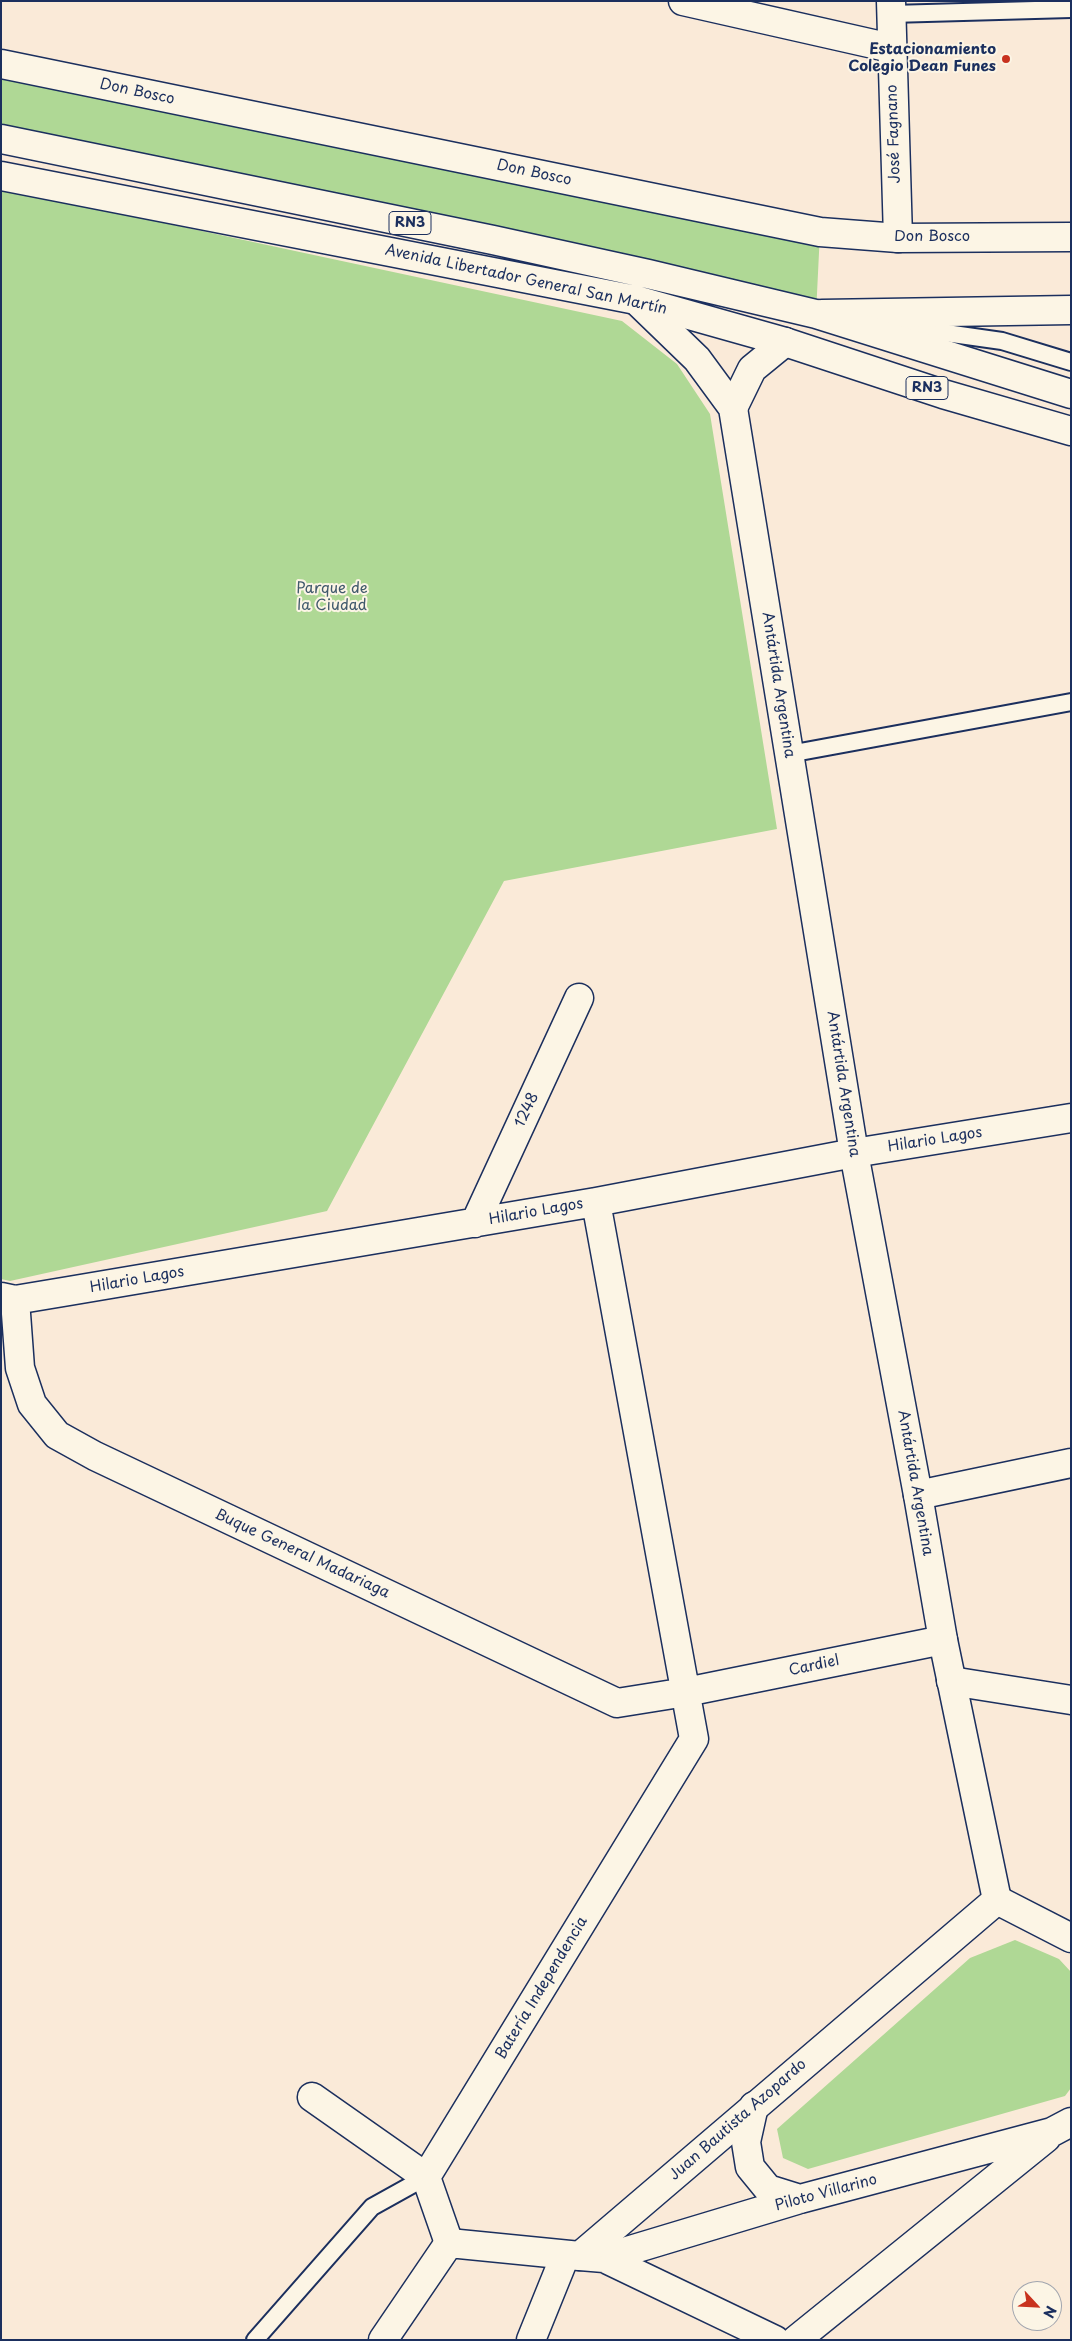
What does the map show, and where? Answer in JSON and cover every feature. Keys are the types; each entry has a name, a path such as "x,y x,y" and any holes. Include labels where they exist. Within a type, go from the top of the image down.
{"main road":[{"path":"683,1 891,48"},
{"name":"José Fagnano","path":"891,7 898,238"},
{"name":"Don Bosco","path":"1,64 820,232 898,238 1071,237"},
{"name":"Avenida Libertador General San Martín","path":"1,139 493,240 816,314 1071,394"},
{"name":"Avenida Libertador General San Martín","path":"1,176 636,300 785,342 943,394 1071,431"},
{"name":"Antártida Argentina","path":"636,300 696,359 733,408 854,1153 943,1640 997,1900"},
{"path":"816,314 1071,310"},
{"path":"733,408 752,369 785,342"},
{"name":"1248","path":"475,1223 578,998"},
{"name":"Hilario Lagos","path":"8,1299 475,1223 854,1153 1071,1118"},
{"path":"596,1202 686,1692"},
{"name":"Buque General Madariaga","path":"8,1299 20,1368 32,1404 57,1436 95,1456 617,1703 686,1692"},
{"path":"918,1495 1071,1463"},
{"name":"Cardiel","path":"686,1692 943,1640"},
{"path":"951,1681 1071,1700"},
{"name":"Batería Independencia","path":"426,2177 694,1739 686,1692"},
{"path":"997,1900 1071,1938"},
{"name":"Juan Bautista Azopardo","path":"583,2256 754,2106 997,1900"},
{"path":"312,2097 426,2177 449,2243"},
{"path":"754,2106 746,2142 750,2167 768,2189 800,2199"},
{"path":"796,2340 1062,2127"},
{"name":"Piloto Villarino","path":"583,2256 1062,2127"},
{"path":"449,2243 583,2256 775,2340"},
{"path":"383,2340 449,2243"},
{"path":"531,2340 583,2256"}],"lane":[{"path":"891,7 1071,9"},
{"path":"816,314 1002,340 1071,362"},
{"path":"789,754 1071,702"},
{"path":"255,2340 372,2207 426,2177"}],"green space":[{"path":"1,64 820,232 816,314 1,139"},
{"name":"Parque de la Ciudad","path":"1,188 622,321 677,364 710,414 777,829 504,881 327,1211 10,1281 1,1279"},
{"path":"1015,1940 1059,1959 1071,1972 1071,2088 1065,2096 808,2169 783,2158 777,2129 970,1958"}],"place":[{"name":"Estacionamiento Colegio Dean Funes","path":"1006,59"}]}
